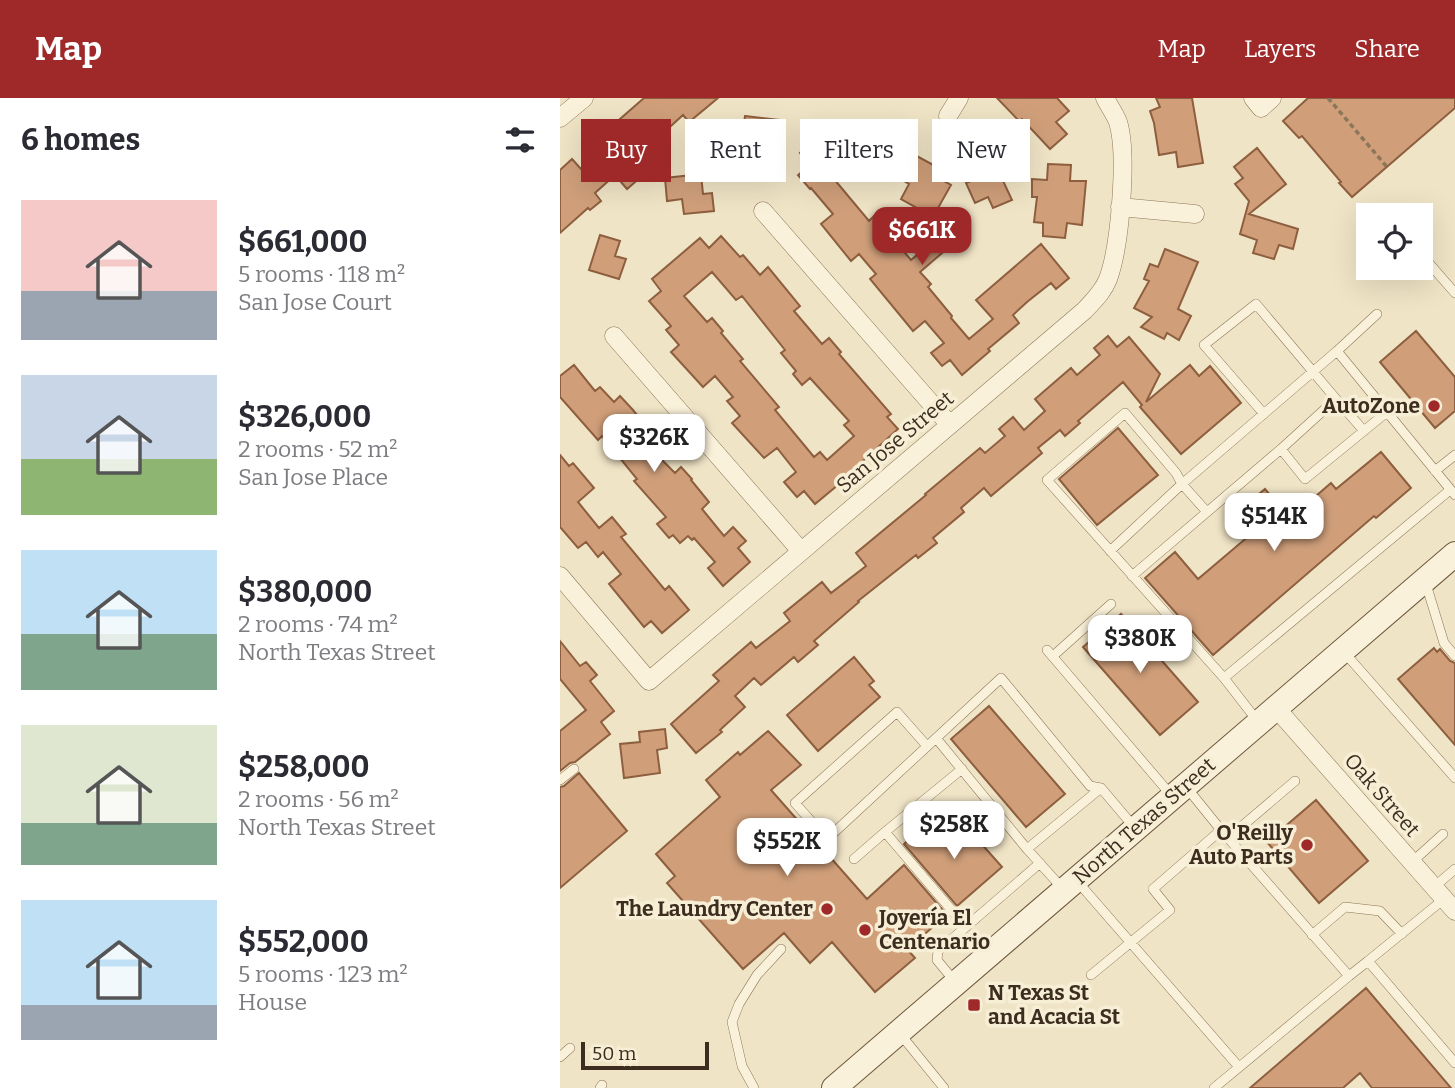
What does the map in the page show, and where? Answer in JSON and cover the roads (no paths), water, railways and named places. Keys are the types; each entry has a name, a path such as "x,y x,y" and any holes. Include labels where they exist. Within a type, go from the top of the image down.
{"main road":[{"name":"North Texas Street","path":"834,1088 1455,554"}],"street":[{"path":"560,118 584,98"},
{"path":"948,116 959,98"},
{"name":"San Jose Street","path":"560,576 649,681 1085,310 1107,282 1114,261 1121,208 1123,149 1117,121 1105,98"},
{"path":"1121,208 1195,214"},
{"path":"762,211 950,425"},
{"path":"614,336 801,551"},
{"name":"Oak Street","path":"1267,715 1412,862 1444,899"}],"lane":[{"path":"1433,268 1455,293"},
{"path":"1264,414 1204,345 1255,304 1364,431"},
{"path":"1110,551 1377,314"},
{"path":"1224,678 1453,492 1337,351"},
{"path":"1132,576 1336,399"},
{"path":"1281,449 1305,479 1387,412"},
{"path":"1207,512 1125,413 1047,480 1224,678 1267,715"},
{"path":"1435,471 1455,455"},
{"path":"1425,580 1444,643 1455,656"},
{"path":"1111,604 1050,653 1178,791 1221,830 1349,976"},
{"path":"1343,650 1455,778"},
{"path":"927,746 897,712 795,803 827,839 1001,678 1090,786 1101,788 1135,829"},
{"path":"936,738 1027,849 1130,943 1239,1067"},
{"path":"560,780 574,768"},
{"path":"854,859 962,769"},
{"path":"1228,838 1295,781"},
{"path":"1027,849 1101,788"},
{"path":"1091,975 1170,910 1153,889 1221,830"},
{"path":"885,832 966,927"},
{"path":"1412,862 1443,834"},
{"path":"956,983 941,966 936,954 1040,863"},
{"path":"1214,1088 1444,899 1455,869"},
{"path":"1312,935 1345,907 1380,911 1402,934"},
{"path":"754,1088 742,1066 732,1022 738,1004 757,975 781,949"},
{"path":"1368,961 1455,1063"},
{"path":"899,1032 939,1086"},
{"path":"560,1057 570,1048"}],"place":[{"name":"AutoZone","path":"1434,406"},
{"name":"O'Reilly Auto Parts","path":"1307,845"},
{"name":"The Laundry Center","path":"827,909"},
{"name":"Joyería El Centenario","path":"865,930"},
{"name":"N Texas St and Acacia St","path":"974,1005"}]}
